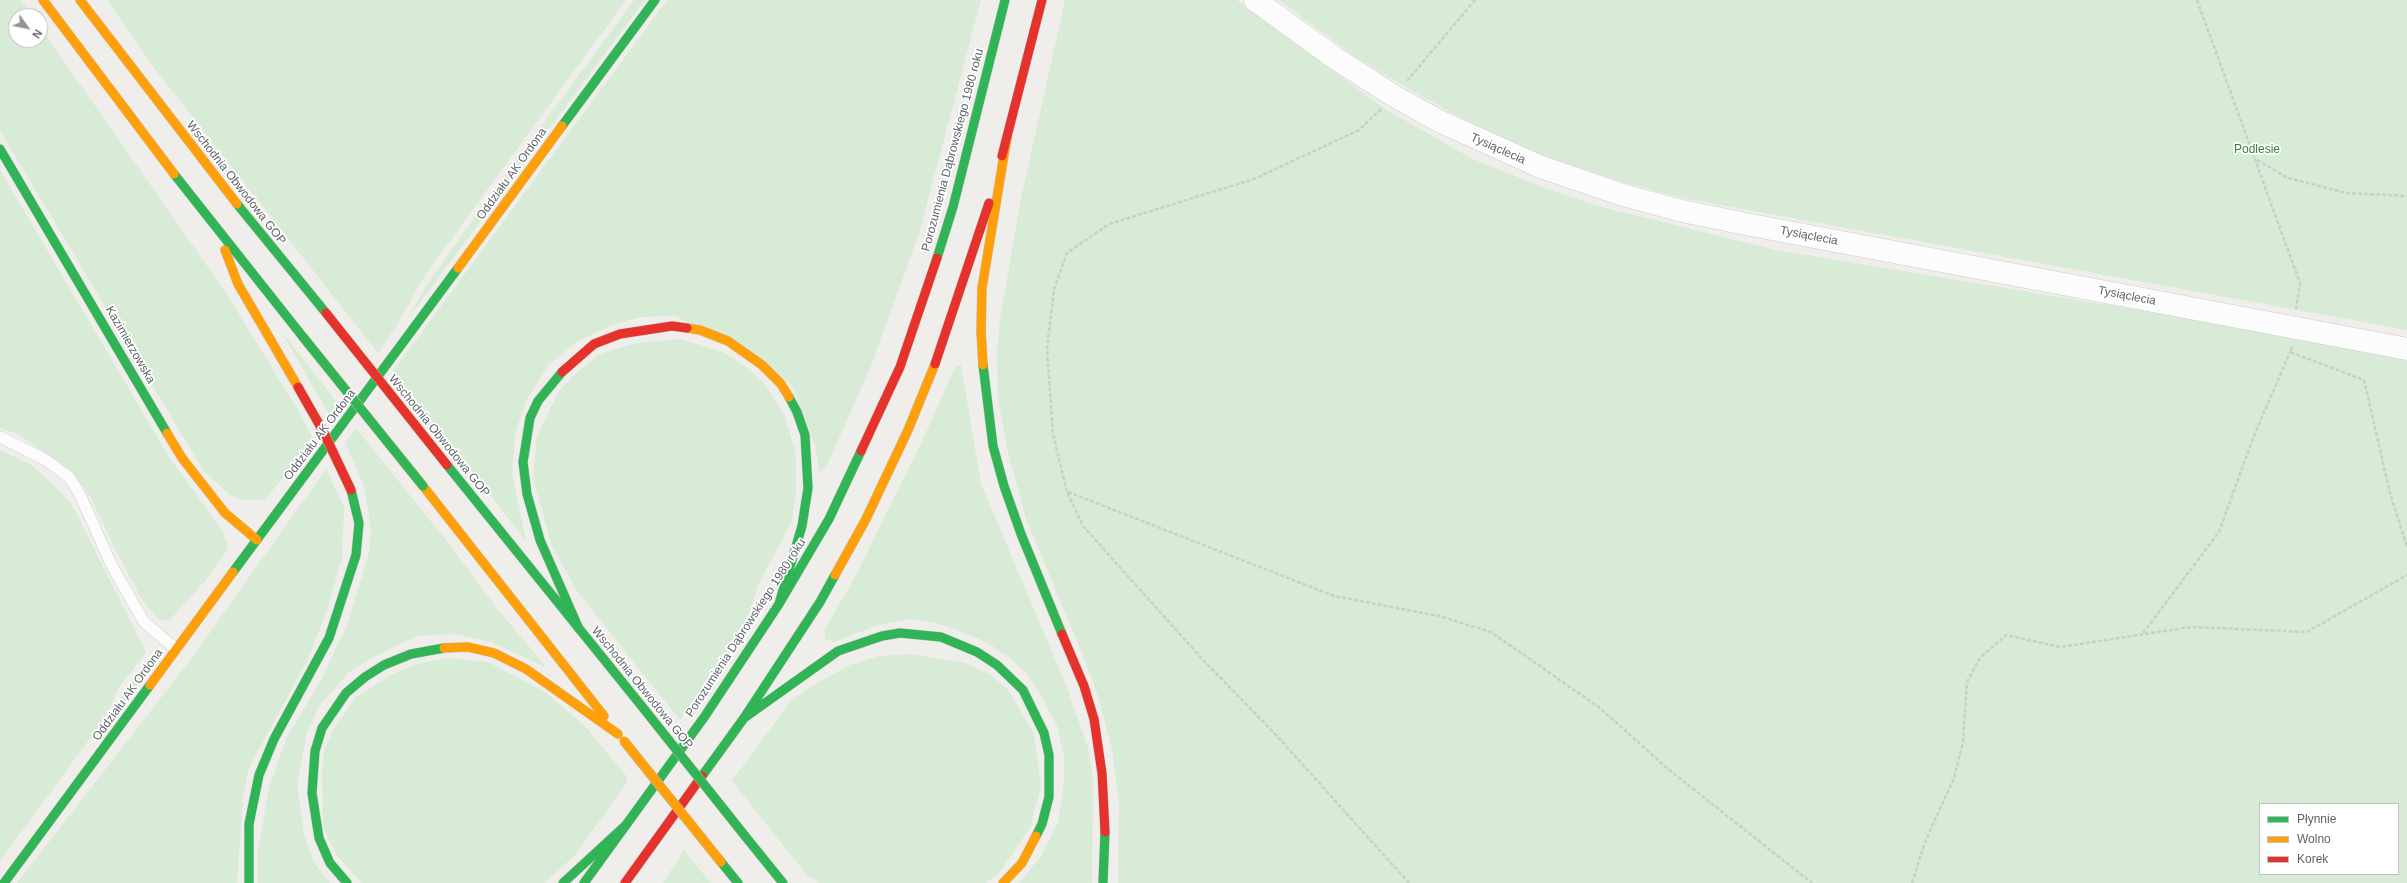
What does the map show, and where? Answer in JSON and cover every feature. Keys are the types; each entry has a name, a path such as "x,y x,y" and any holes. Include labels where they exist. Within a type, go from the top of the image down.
{"main road":[{"path":"43,0 78,49 217,230 423,486 621,738 738,883"},
{"name":"Wschodnia Obwodowa GOP","path":"80,0 248,218 783,883"},
{"name":"Oddziału AK Ordona","path":"4,883 655,0"},
{"name":"Porozumienia Dąbrowskiego 1980 roku","path":"584,883 705,716 779,604 829,519 900,366 953,207 1005,0"},
{"path":"625,883 744,718 820,602 866,519 908,430 948,331 987,210 1042,0"},
{"path":"1007,137 982,288 981,331 986,399 993,446 1004,486 1021,534 1072,655 1094,719 1104,796 1103,883"},
{"name":"Kazimierzowska","path":"0,149 182,458 225,513 257,540"},
{"path":"217,230 238,284 324,431 351,490 359,523 356,555 329,638 274,739 259,774 249,824 249,883"},
{"path":"578,629 540,540 526,486 523,462 525,439 530,418 538,401 568,365 594,344 620,334 645,329 672,326 700,330 728,341 762,365 781,384 797,412 805,435 808,488 802,526 779,604"},
{"path":"744,718 838,651 875,638 900,633 941,637 977,652 998,665 1023,690 1044,733 1049,755 1049,798 1042,824 1022,863 1003,883"},
{"path":"347,883 330,863 319,838 312,793 315,751 322,728 346,693 365,676 384,665 411,654 438,648 468,647 494,653 526,669 621,738"},
{"path":"563,883 627,824"},
{"path":"772,869 795,883"}],"street":[{"name":"Tysiąclecia","path":"1255,0 1335,58 1394,96 1476,140 1540,167 1608,190 1682,211 2407,349"}],"lane":[{"path":"0,437 46,460 70,478 81,497 112,566 144,622 176,649"}],"path":[{"path":"1409,883 1277,736 1204,661 1083,526 1067,492 1053,434 1047,349 1054,289 1067,253 1109,224 1254,179 1359,130 1394,96 1475,0"},
{"path":"2143,633 2219,532 2253,438 2290,352 2298,329 2295,306 2300,283 2197,0"},
{"path":"2256,160 2288,178 2346,193 2407,196"},
{"path":"2290,352 2364,380 2390,494 2407,547"},
{"path":"1067,492 1334,596 1439,616 1491,632 1600,708 1668,770 1812,883"},
{"path":"1912,883 1925,842 1954,778 1963,742 1966,682 1980,658 2006,635 2060,647 2143,633 2191,627 2307,632 2407,575"}],"green space":[{"path":"0,0 21,0 26,8 8,8 8,48 48,48 48,38 226,293 298,410 313,439 265,500 242,500 230,495 203,470 0,131"},
{"path":"107,0 626,0 425,275 397,325 378,353 155,69"},
{"path":"634,0 645,0 407,320 426,286 479,211"},
{"path":"667,0 981,0 918,237 871,366 828,463 820,474 815,445 791,384 676,316 641,317 612,325 578,341 549,364 526,401 515,434 512,473 526,541 393,371"},
{"path":"1065,0 1237,0 1385,109 1473,159 1547,189 1602,207 1776,250 2300,337 2407,358 2407,883 1118,883 1119,804 1112,749 1099,699 1080,648 1026,519 1008,452 998,398 997,351 1000,320 1020,203"},
{"name":"Podlesie","path":"1279,0 2407,0 2407,330 1687,199 1619,181 1539,154 1475,125 1414,92 1353,55"},
{"path":"0,170 168,455 223,532 227,542 228,549 204,582 169,621 158,619 143,601 114,547 90,496 70,470 18,434 0,428"},
{"path":"281,331 339,405 330,416"},
{"path":"680,339 723,352 745,366 765,384 785,416 796,455 796,491 792,521 757,587 751,612 714,673 680,720 577,591 552,546 533,478 537,436 559,391 574,375 600,354 636,343"},
{"path":"961,365 981,484 1066,685 1088,748 1093,778 1092,883 1019,883 1041,856 1058,823 1064,781 1064,756 1057,726 1041,695 1027,674 1010,658 988,643 960,631 933,622 908,619 878,625 834,642 825,639 825,629 855,577 925,435 955,367"},
{"path":"356,428 453,549 495,606 547,668 491,642 456,634 417,636 370,659 349,672 320,705 307,732 297,785 304,834 314,863 330,883 258,883 258,850 269,788 286,739 321,680 347,625 369,553 371,531 365,489 345,442"},
{"path":"0,450 30,464 59,490 72,505 146,652 118,689 107,715 0,861"},
{"path":"326,469 344,507 342,558 328,607 309,657 249,768 243,796 237,883 17,883 191,659"},
{"path":"909,654 965,663 990,674 1009,691 1034,734 1041,786 1030,828 999,873 986,883 820,883 806,874 732,781 790,702 810,687 850,665 878,656"},
{"path":"150,657 147,673 112,719 124,691"},
{"path":"446,658 488,662 545,692 585,726 627,777 626,784 575,855 545,883 361,883 336,854 323,827 322,772 324,752 332,731 356,697 395,673 417,664"},
{"path":"684,850 700,870 711,883 663,883"}],"traffic: fast":[{"path":"562,126 655,0"},
{"path":"937,258 953,207 1005,0"},
{"path":"0,149 167,433"},
{"path":"174,174 303,337"},
{"path":"237,204 326,313"},
{"path":"233,572 458,268"},
{"path":"303,337 423,486"},
{"path":"983,365 993,446 1004,486 1021,534 1062,634"},
{"path":"562,372 538,401 530,418 523,462 527,494 540,540 579,629"},
{"path":"779,604 802,526 808,488 805,435 797,412 789,397"},
{"path":"584,883 705,716 779,604 829,519 861,451"},
{"path":"447,465 644,709"},
{"path":"249,883 249,824 259,775 274,739 329,638 356,555 359,523 351,490"},
{"path":"702,776 744,718 820,602 835,575"},
{"path":"744,718 838,651 882,636 900,633 941,637 977,652 997,665 1023,690 1044,733 1049,755 1049,797 1042,824 1036,836"},
{"path":"347,883 330,863 319,838 312,793 315,751 322,728 346,693 365,677 384,665 411,654 444,648"},
{"path":"4,883 150,685"},
{"path":"644,709 745,836"},
{"path":"563,883 627,824"},
{"path":"1103,883 1105,832"},
{"path":"745,836 783,883"},
{"path":"721,862 738,883"}],"traffic: slow":[{"path":"43,0 174,174"},
{"path":"80,0 237,204"},
{"path":"458,268 562,126"},
{"path":"983,365 981,331 982,288 1007,137"},
{"path":"225,250 238,284 298,387"},
{"path":"687,328 700,330 728,341 762,365 781,384 789,397"},
{"path":"835,575 866,519 908,430 935,364"},
{"path":"167,433 182,458 225,513 257,540"},
{"path":"423,486 604,716"},
{"path":"150,685 233,572"},
{"path":"444,648 468,647 494,653 526,669 618,734"},
{"path":"624,741 721,862"},
{"path":"1003,883 1022,863 1036,836"}],"traffic: jam":[{"path":"1002,156 1042,0"},
{"path":"935,364 989,203"},
{"path":"861,451 900,367 937,258"},
{"path":"326,313 447,465"},
{"path":"562,372 594,344 620,334 672,326 687,328"},
{"path":"298,387 323,431 351,490"},
{"path":"1062,634 1084,686 1094,719 1102,773 1105,832"},
{"path":"625,883 702,776"}]}
